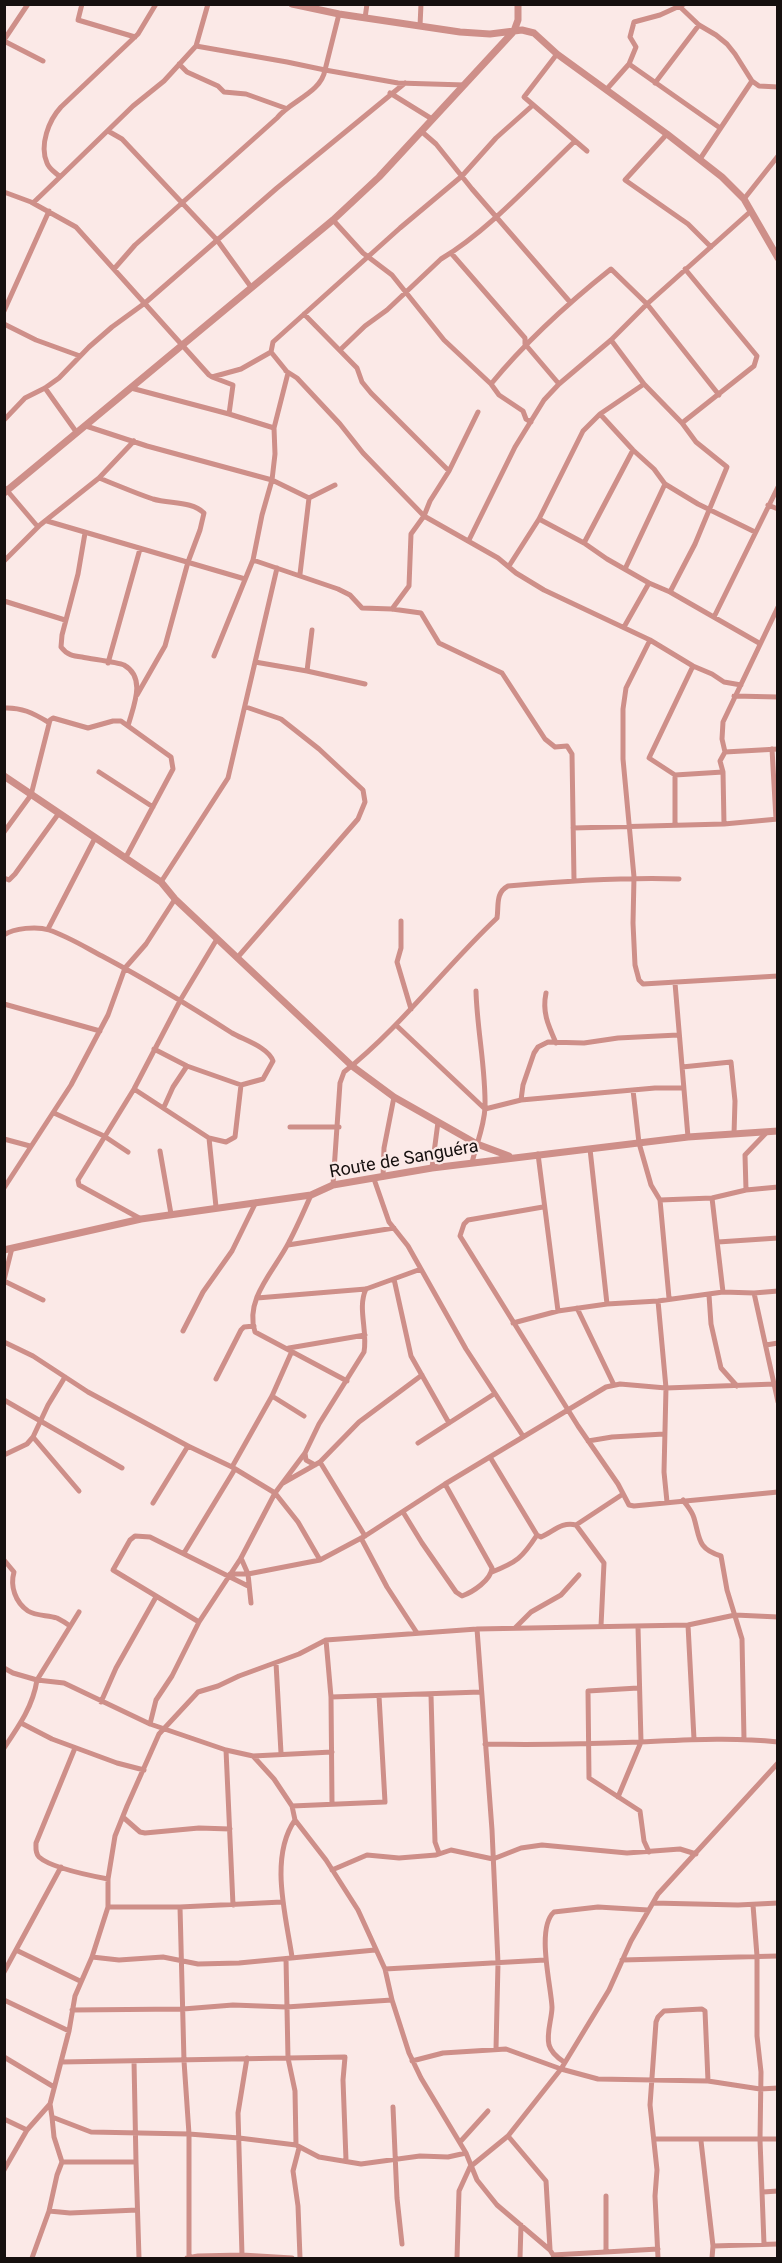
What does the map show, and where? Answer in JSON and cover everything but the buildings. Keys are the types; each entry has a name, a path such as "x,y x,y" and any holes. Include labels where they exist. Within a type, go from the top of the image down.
{"street":[{"path":"28,4 4,40 43,61"},
{"path":"82,4 78,20 135,37"},
{"path":"60,177 48,166 45,154 46,137 52,118 135,37 156,4"},
{"path":"33,203 133,106 164,81 196,46 208,4"},
{"path":"292,4 339,15 477,34 529,30 557,54 700,159 744,199 777,258"},
{"path":"365,18 367,4"},
{"path":"420,26 421,4"},
{"path":"38,526 6,490 333,220 379,177 514,31 518,20 518,4"},
{"path":"606,90 629,64 636,47 630,37 634,22 660,15 680,5 699,25 726,44 752,81 759,86 777,87"},
{"path":"114,269 135,244 277,118 285,108 318,84 323,78 339,15"},
{"path":"655,83 699,25"},
{"path":"196,46 405,83 465,86"},
{"path":"557,54 524,97 587,151"},
{"path":"179,64 187,72 218,86 224,92 246,94 285,108"},
{"path":"629,64 720,128"},
{"path":"700,159 752,81"},
{"path":"4,420 25,398 45,388 64,374 112,327 145,303 277,188 405,83"},
{"path":"390,93 432,119"},
{"path":"212,377 249,366 271,352 273,342 462,176 496,138 533,105"},
{"path":"108,131 122,139 181,204 218,240 251,287"},
{"path":"422,131 436,144 570,302"},
{"path":"667,134 625,180 688,224 711,247"},
{"path":"340,350 441,259 497,216 574,142"},
{"path":"744,199 777,156"},
{"path":"4,192 33,203 76,227 205,372 232,385"},
{"path":"4,312 49,211"},
{"path":"469,540 515,447 544,400 751,211"},
{"path":"333,220 368,258 384,267 444,340 491,384 499,395 523,411 526,419 531,422"},
{"path":"772,248 777,241"},
{"path":"451,253 525,338 525,344 559,384"},
{"path":"491,384 525,344 570,302 611,269 647,304 719,395"},
{"path":"682,423 754,366 757,356 685,269"},
{"path":"304,314 357,368 362,382 371,393 449,471"},
{"path":"4,324 36,340 80,356"},
{"path":"611,340 644,384 682,423 696,442 727,467 695,544 670,592"},
{"path":"271,352 286,371 297,378 340,424 363,453 424,516 469,540 543,590 650,640 723,682 741,685"},
{"path":"214,656 253,560 272,480 275,454 274,428 288,373 286,371"},
{"path":"229,414 233,372"},
{"path":"509,566 538,519 583,431 600,414 644,384"},
{"path":"45,388 77,433"},
{"path":"131,388 274,428"},
{"path":"392,609 409,586 409,539 449,471 478,412"},
{"path":"600,414 654,469 665,484 755,532"},
{"path":"86,426 272,480 309,498"},
{"path":"4,561 29,538 38,526 99,478 134,441"},
{"path":"584,543 633,450"},
{"path":"99,478 153,499 202,510 204,516 188,561 165,646 137,695 128,726"},
{"path":"625,569 665,484"},
{"path":"309,498 335,485"},
{"path":"714,617 777,487"},
{"path":"300,574 309,498"},
{"path":"768,505 777,509"},
{"path":"538,519 759,643"},
{"path":"47,521 245,579"},
{"path":"85,533 78,574 60,641 63,651 70,656 124,666 136,681 137,695"},
{"path":"108,663 140,549"},
{"path":"253,560 300,574 345,592 362,608 392,609 421,614 439,643 502,673 544,739 555,747 567,746 570,749 574,880"},
{"path":"161,882 225,784 246,707 277,568"},
{"path":"624,627 649,583"},
{"path":"4,601 65,620"},
{"path":"724,824 723,772 720,761 725,752 722,739 723,722 777,607"},
{"path":"307,671 312,630"},
{"path":"650,640 624,697 623,759 634,878 635,965 639,980 642,984 675,983 777,975"},
{"path":"255,662 365,684"},
{"path":"693,666 649,758 675,775 723,772"},
{"path":"734,696 777,697"},
{"path":"4,708 16,707 48,722"},
{"path":"237,958 358,819 365,799 363,790 298,733 272,715 246,707"},
{"path":"4,832 31,795 48,722 53,718 72,725 93,728 117,720 173,760 173,769 126,857"},
{"path":"573,828 724,824 777,819 774,749 725,752"},
{"path":"99,772 153,807"},
{"path":"675,775 675,824"},
{"path":"4,776 161,882 175,899 351,1065 394,1097 477,1144 511,1157"},
{"path":"4,878 10,879 15,874 59,813"},
{"path":"48,929 95,838"},
{"path":"333,1185 339,1127 340,1083 344,1072 396,1026 497,918 498,898 503,889 508,886 574,880 679,879"},
{"path":"4,1188 54,1113 100,1031 125,968 146,944 175,899"},
{"path":"401,921 397,962 411,1009"},
{"path":"4,935 16,930 48,929 181,999 272,1057 273,1063 262,1079 241,1084 187,1066 154,1049"},
{"path":"141,1219 78,1182 80,1174 101,1145 104,1136 134,1089 181,999 217,939"},
{"path":"675,983 688,1137"},
{"path":"472,1163 483,1126 485,1108 483,1055 476,991"},
{"path":"546,993 543,1006 556,1043"},
{"path":"4,1004 100,1031"},
{"path":"396,1026 485,1108"},
{"path":"521,1100 523,1085 534,1053 538,1047 549,1042 584,1043 678,1035"},
{"path":"681,1067 731,1062 735,1101 734,1134"},
{"path":"164,1107 173,1087 187,1066"},
{"path":"134,1089 209,1138 226,1142 235,1137 241,1084"},
{"path":"485,1108 521,1100 683,1088"},
{"path":"633,1090 639,1143 651,1185 660,1200 669,1298"},
{"path":"383,1177 384,1148 394,1097"},
{"path":"54,1113 104,1136 129,1152"},
{"path":"432,1168 438,1122"},
{"path":"290,1127 339,1127"},
{"name":"Route de Sanguéra","path":"8,1249 141,1219 311,1195 333,1185 432,1168 688,1137 777,1131"},
{"path":"746,1190 745,1155 767,1132"},
{"path":"209,1138 216,1207"},
{"path":"4,1139 30,1146"},
{"path":"590,1149 607,1304"},
{"path":"160,1151 171,1214"},
{"path":"538,1154 558,1311"},
{"path":"374,1179 389,1222 408,1246 465,1349 523,1436"},
{"path":"660,1200 712,1198 746,1190 777,1187"},
{"path":"311,1195 288,1245 268,1275 257,1298 253,1313 255,1332 347,1381"},
{"path":"712,1198 723,1292"},
{"path":"183,1331 203,1292 232,1251 256,1202"},
{"path":"543,1207 468,1220 460,1236 567,1409 631,1506 777,1492"},
{"path":"288,1245 394,1228"},
{"path":"718,1242 777,1239"},
{"path":"8,1249 4,1281 43,1300"},
{"path":"257,1298 366,1289 421,1269"},
{"path":"394,1279 411,1356 449,1423"},
{"path":"150,1724 156,1700 172,1676 199,1622 241,1558 275,1493 305,1453 364,1352 365,1335 361,1301 366,1289"},
{"path":"513,1323 558,1311 607,1304 658,1301 723,1292 777,1291"},
{"path":"754,1293 777,1402"},
{"path":"709,1295 711,1324 721,1368 737,1386"},
{"path":"658,1301 666,1388 664,1434 667,1502"},
{"path":"578,1308 614,1384"},
{"path":"216,1379 241,1330 244,1327 254,1326"},
{"path":"290,1349 365,1335"},
{"path":"4,1341 275,1493 298,1522 320,1560"},
{"path":"766,1344 777,1343"},
{"path":"184,1553 234,1468 272,1396 290,1349"},
{"path":"281,1484 318,1463 359,1422 422,1375"},
{"path":"4,1455 27,1443 33,1437 39,1421 65,1377"},
{"path":"228,1576 320,1560 363,1537 567,1409 614,1384 666,1388 775,1384"},
{"path":"418,1443 494,1394"},
{"path":"272,1396 304,1416"},
{"path":"4,1400 122,1468"},
{"path":"588,1441 664,1434"},
{"path":"33,1437 79,1491"},
{"path":"153,1503 188,1446"},
{"path":"305,1453 306,1460 318,1463 363,1537 387,1587 417,1633"},
{"path":"490,1457 537,1536"},
{"path":"445,1484 488,1558 492,1572"},
{"path":"576,1525 623,1494"},
{"path":"683,1500 692,1512 698,1538 703,1547 721,1556 742,1639 744,1739"},
{"path":"403,1512 422,1543 462,1596 469,1593 492,1572 523,1556 537,1536"},
{"path":"537,1536 541,1537 567,1523 576,1525 604,1563 601,1626"},
{"path":"199,1622 113,1570 130,1540 135,1536 150,1537 248,1586"},
{"path":"241,1558 248,1574 251,1603"},
{"path":"4,1560 14,1572 11,1581 12,1589 21,1603 30,1612 58,1618 70,1626"},
{"path":"515,1628 531,1612 561,1595 579,1575"},
{"path":"101,1702 116,1668 156,1597"},
{"path":"4,1748 21,1723 35,1692 37,1680 79,1612"},
{"path":"32,2259 49,2211 55,2181 62,2162 54,2137 50,2104 80,1981 92,1957 108,1907 108,1879 115,1836 159,1734 198,1692 276,1663 326,1640 477,1629 688,1625 735,1615 777,1617"},
{"path":"688,1625 694,1739"},
{"path":"618,1797 641,1742 638,1626"},
{"path":"477,1629 498,1963 496,2049"},
{"path":"326,1640 331,1697 332,1803"},
{"path":"276,1663 281,1753"},
{"path":"4,1668 37,1680 64,1683 150,1724 226,1750 253,1756 332,1752"},
{"path":"638,1688 588,1691 589,1778 640,1811 644,1841 649,1852"},
{"path":"331,1697 481,1692"},
{"path":"431,1695 435,1842 439,1853"},
{"path":"292,1806 385,1802 379,1696"},
{"path":"21,1723 75,1748 144,1770"},
{"path":"485,1744 694,1739 744,1739 777,1742"},
{"path":"75,1748 36,1843 36,1851 39,1857 61,1867 108,1879"},
{"path":"226,1750 233,1905"},
{"path":"253,1756 274,1779 292,1806 296,1820 358,1910 385,1969 392,2000 412,2061 466,2153 470,2167 482,2187 498,2205 553,2254 658,2249"},
{"path":"457,2259 459,2191 470,2167 508,2136 561,2069 589,2024 648,1910 670,1879 696,1854 777,1763"},
{"path":"124,1818 140,1832 153,1834 199,1828 230,1829"},
{"path":"296,1820 287,1831 283,1848 282,1902 289,1958 286,2007 288,2058 295,2091 297,2147 294,2171 300,2259"},
{"path":"332,1870 367,1855 399,1858 459,1851 493,1859 521,1848 542,1845 627,1853 680,1850 696,1854"},
{"path":"4,1972 7,1959 16,1950 61,1867"},
{"path":"108,1907 180,1907 282,1902"},
{"path":"653,1903 753,1905 777,1903"},
{"path":"753,1905 757,1956 760,2140 765,2244"},
{"path":"180,1907 184,2061 189,2134 187,2258 242,2255 292,2259"},
{"path":"564,2062 549,2046 552,2005 545,1960 549,1918 554,1912 598,1907 648,1910"},
{"path":"16,1950 80,1981"},
{"path":"92,1957 119,1960 163,1957 198,1964 239,1963 375,1950"},
{"path":"622,1960 777,1956"},
{"path":"385,1969 545,1960"},
{"path":"4,2000 69,2031"},
{"path":"72,2010 183,2009 233,2005 286,2007 392,2000"},
{"path":"658,2259 655,2196 657,2175 650,2105 655,2029 658,2017 664,2011 702,2009 706,2015 708,2081"},
{"path":"412,2061 443,2053 496,2049 514,2051 561,2069 598,2079 708,2081 760,2089 777,2088"},
{"path":"4,2057 54,2088"},
{"path":"61,2062 345,2057 343,2080 346,2160"},
{"path":"242,2255 238,2113 247,2058"},
{"path":"134,2061 139,2259"},
{"path":"4,2170 27,2130 50,2104"},
{"path":"393,2107 397,2198 402,2244"},
{"path":"459,2142 488,2111"},
{"path":"52,2117 91,2132 189,2134 239,2138 297,2147 319,2157 367,2164 420,2156 447,2157 466,2153"},
{"path":"4,2119 27,2130"},
{"path":"508,2136 546,2181 553,2254"},
{"path":"655,2139 777,2139"},
{"path":"701,2140 713,2246 712,2259"},
{"path":"62,2162 136,2162"},
{"path":"763,2192 777,2191"},
{"path":"606,2196 606,2252"},
{"path":"49,2211 70,2213 137,2210"},
{"path":"520,2259 521,2225"},
{"path":"713,2246 777,2244"}]}
